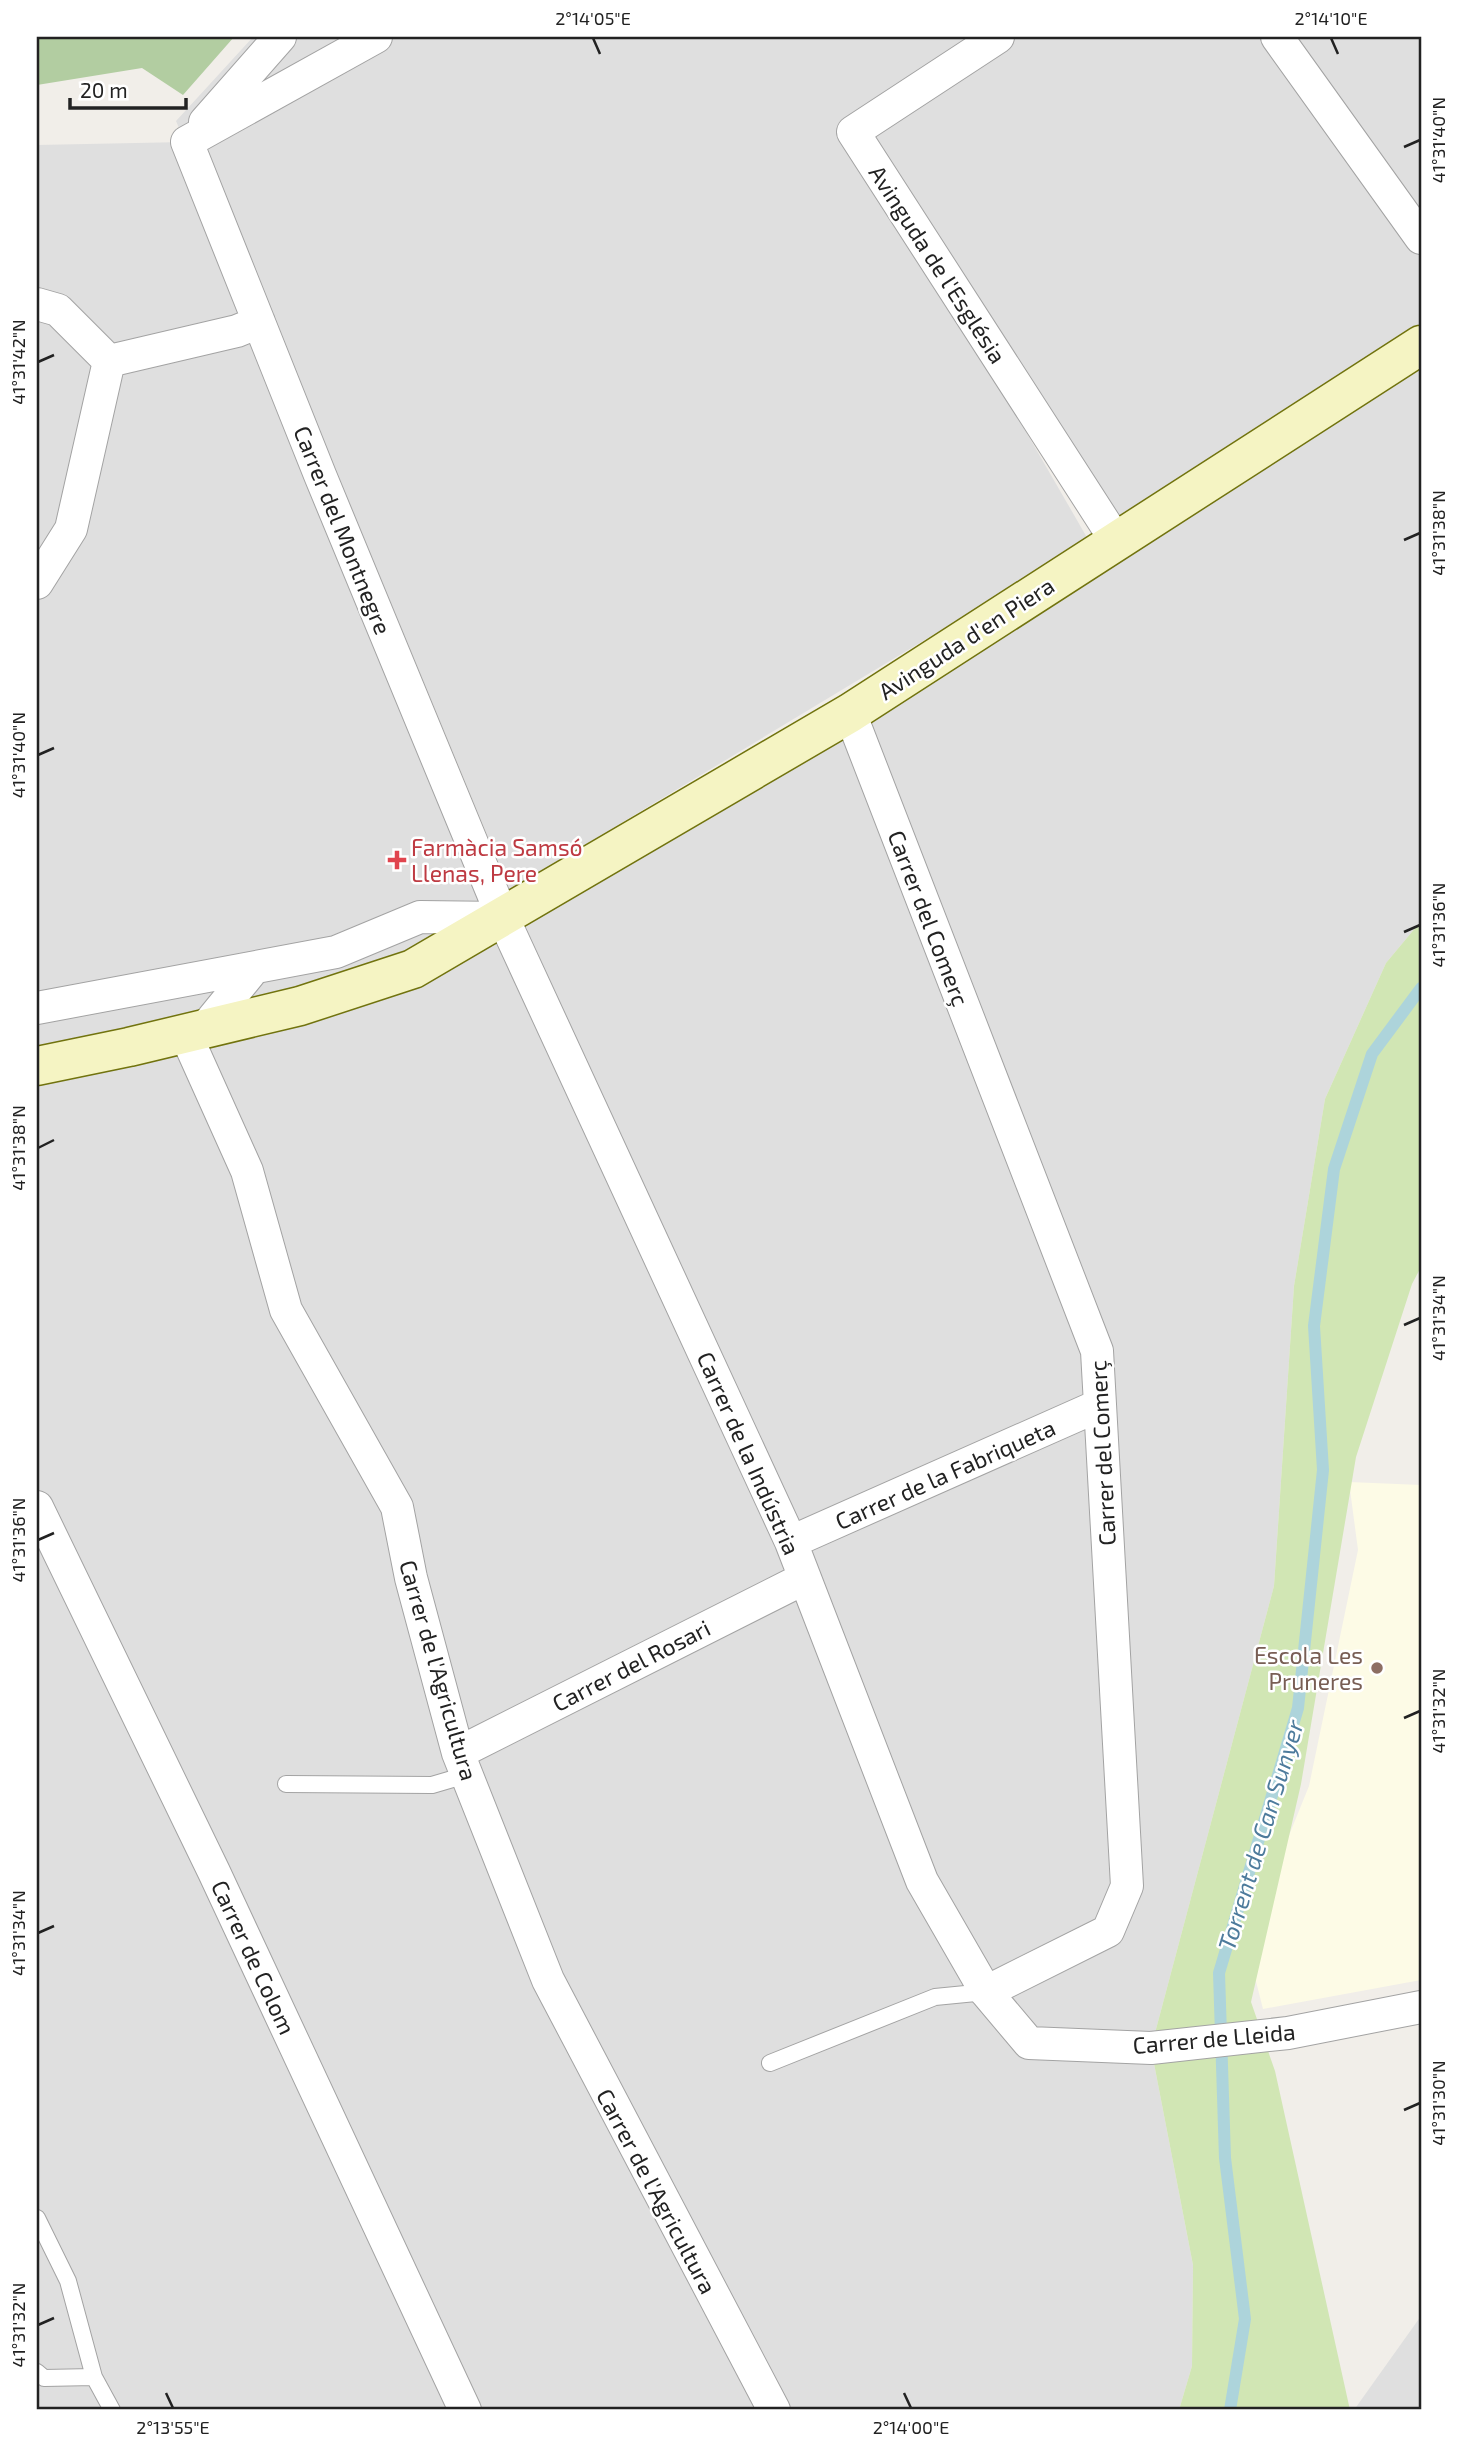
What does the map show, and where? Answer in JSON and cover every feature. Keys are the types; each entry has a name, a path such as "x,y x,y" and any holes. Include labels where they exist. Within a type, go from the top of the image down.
{"street":[{"path":"187,142 280,37"},
{"path":"187,142 376,37"},
{"name":"Avinguda de l'Església","path":"998,37 853,132 1117,542"},
{"path":"1277,37 1421,238"},
{"name":"Carrer del Montnegre","path":"187,142 503,918"},
{"path":"37,304 58,310 109,361"},
{"path":"109,361 237,331 259,322"},
{"name":"Avinguda d'en Piera","path":"37,1066 300,1006 413,969 850,713 1421,345"},
{"path":"37,583 71,529 109,361"},
{"name":"Carrer del Comerç","path":"850,713 1097,1352 1127,1886 1108,1931 986,1992"},
{"path":"37,1008 337,952 420,917 503,918"},
{"name":"Carrer de la Indústria","path":"503,918 791,1542 922,1881 986,1992"},
{"path":"195,1030 254,968"},
{"name":"Carrer de l'Agricultura","path":"195,1030 247,1171 286,1310 397,1507 411,1578 462,1764 548,1980 774,2410"},
{"name":"Carrer de la Fabriqueta","path":"791,1542 1100,1405"},
{"name":"Carrer de Colom","path":"37,1507 215,1872 465,2410"},
{"name":"Carrer del Rosari","path":"462,1764 805,1578"},
{"name":"Carrer de Lleida","path":"986,1992 1029,2043 1151,2048 1287,2033 1421,2007"}],"lane":[{"path":"286,1784 432,1785 462,1764"},
{"path":"770,2063 935,1997 986,1992"},
{"path":"37,2218 68,2281 94,2377 112,2410"},
{"path":"37,2372 44,2378 94,2377"}],"shaded area":[{"path":"253,37 1421,37 1421,921 1386,963 1325,1099 1294,1286 1274,1586 1151,2048 1193,2265 1192,2366 1179,2410 37,2410 37,145 185,142 176,121","holes":["864,151 1116,542 503,917 209,192 344,490 510,890 1089,541"]},
{"name":"Escola Les Pruneres","path":"1349,1482 1421,1485 1421,1980 1263,2009 1246,1942 1309,1786 1358,1550"},
{"path":"1421,2316 1421,2410 1354,2410"}],"green space":[{"path":"37,37 234,37 183,95 142,68 37,85"},
{"path":"1421,921 1421,1267 1412,1284 1356,1457 1301,1784 1251,2002 1275,2071 1350,2410 1179,2410 1192,2366 1193,2265 1151,2048 1274,1586 1294,1286 1325,1099 1386,963"}],"waterway":[{"name":"Torrent de Can Sunyer","path":"1230,2410 1245,2319 1225,2158 1219,1973 1298,1708 1323,1470 1314,1326 1334,1169 1372,1054 1421,988"}],"place":[{"name":"Farmàcia Samsó Llenas, Pere","path":"397,860"},
{"name":"Escola Les Pruneres","path":"1377,1668"}]}
